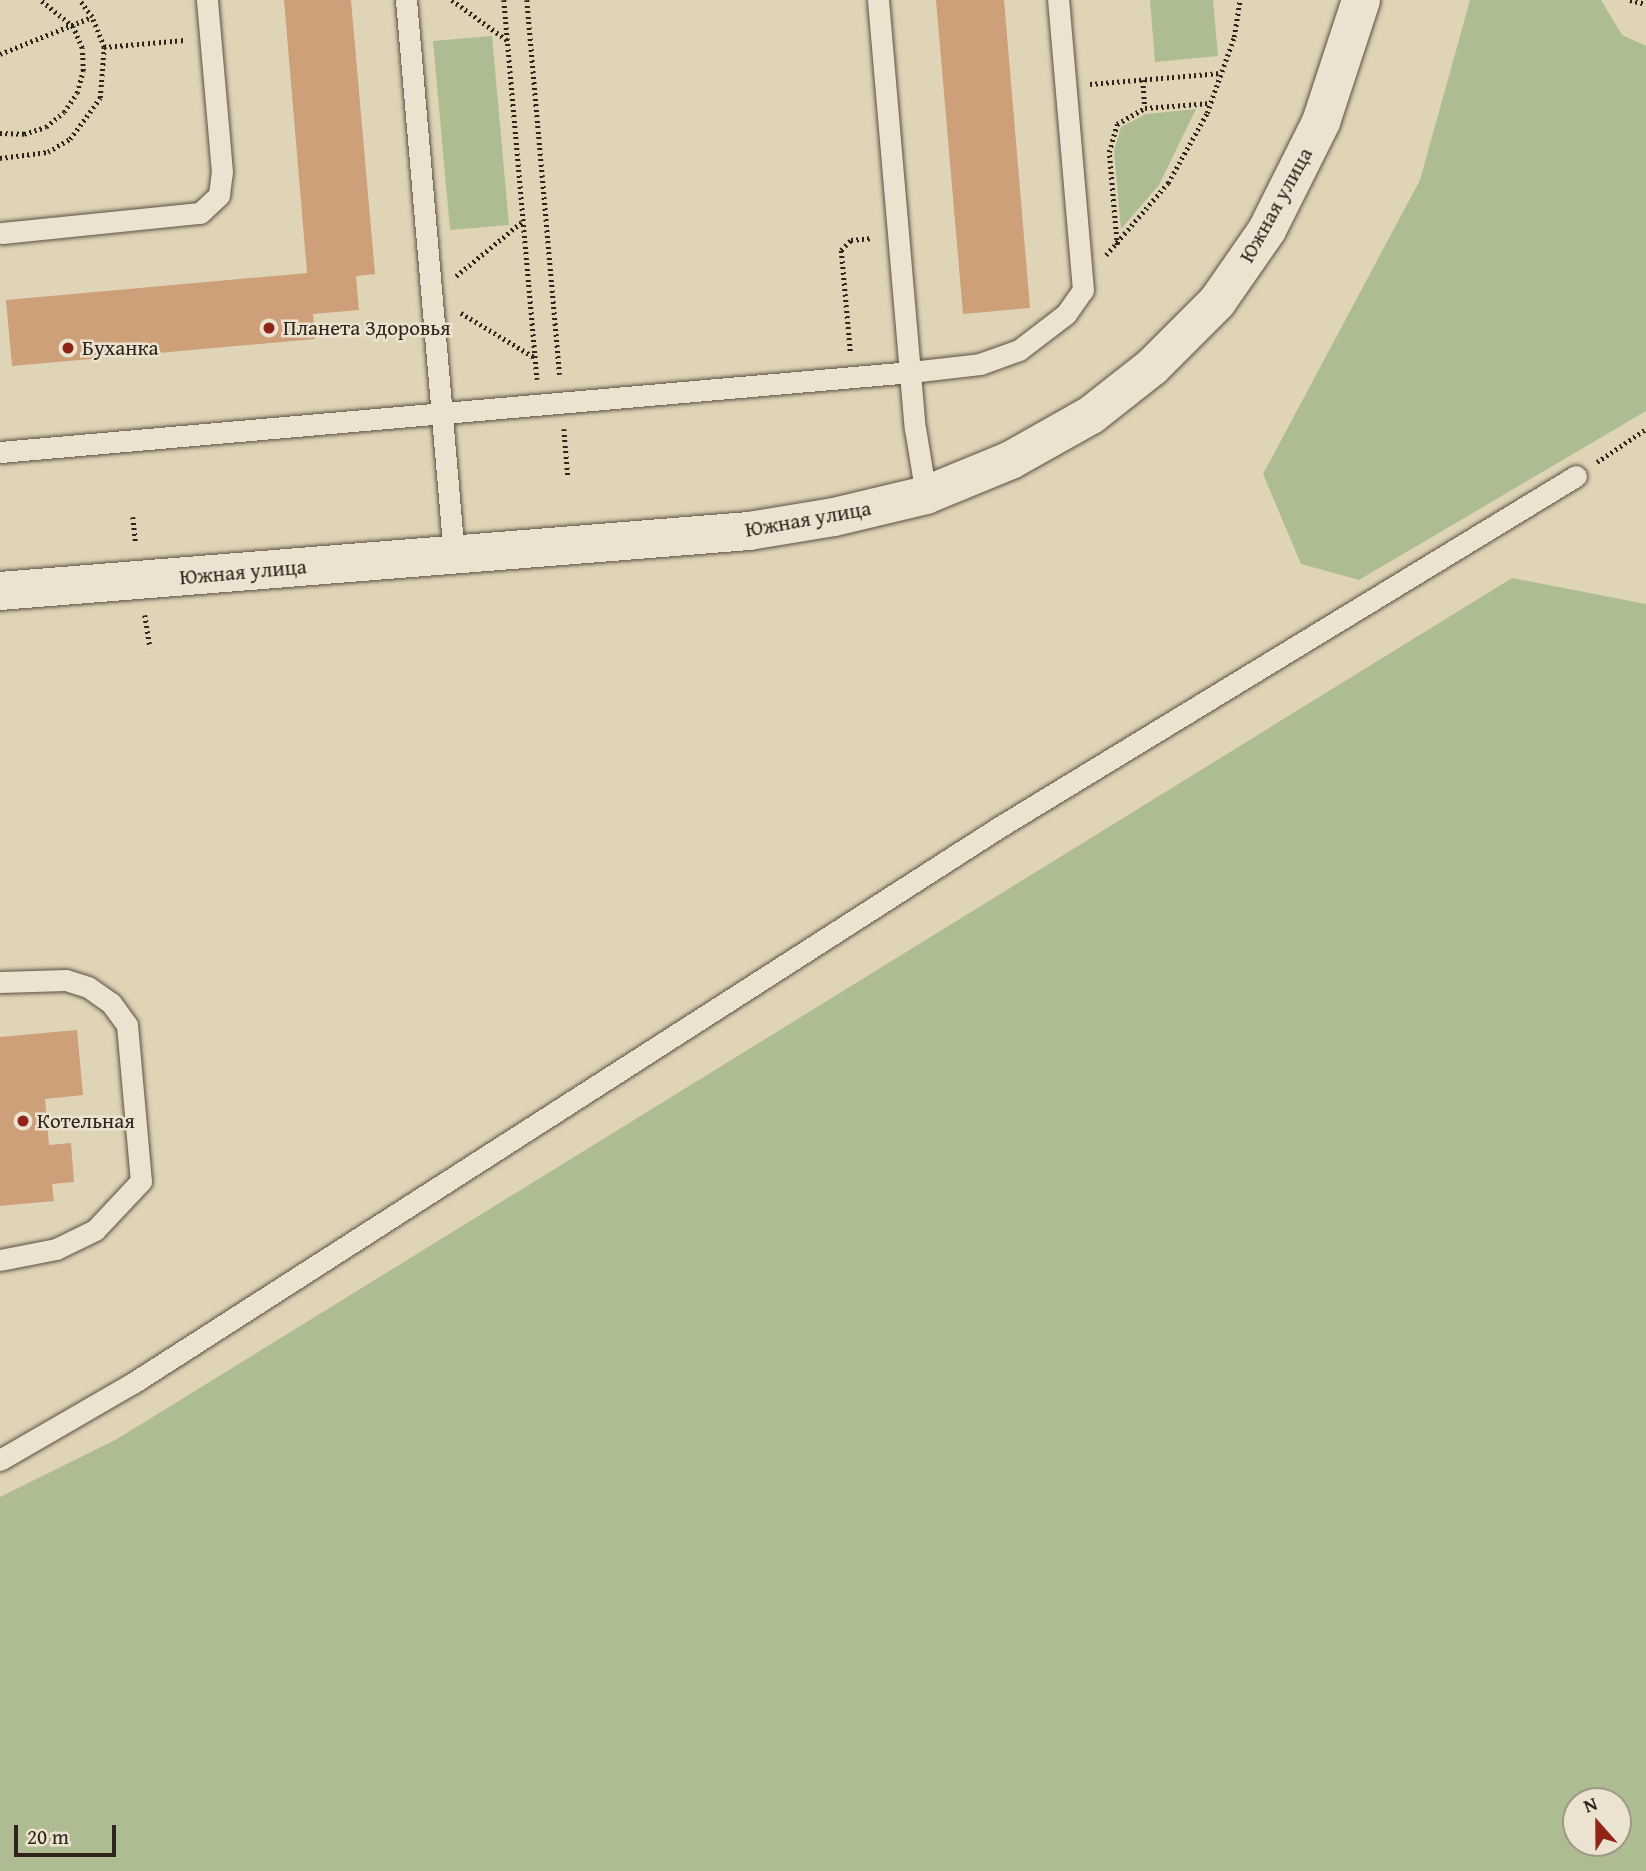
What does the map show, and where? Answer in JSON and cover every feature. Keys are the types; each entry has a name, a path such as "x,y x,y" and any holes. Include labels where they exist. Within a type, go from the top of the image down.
{"street":[{"name":"Южная улица","path":"0,591 749,531 834,517 926,495 1010,460 1091,415 1152,367 1217,302 1267,230 1321,122 1361,0"}],"lane":[{"path":"2,233 200,213 219,195 222,172 207,0"},
{"path":"406,0 454,555"},
{"path":"878,0 911,372 926,495"},
{"path":"0,452 911,372 980,364 1019,350 1066,314 1083,290 1058,0"},
{"path":"0,1460 133,1383 1001,826 1576,476"},
{"path":"0,982 66,980 111,1003 127,1025 141,1181 95,1230 56,1250 0,1260"}],"path":[{"path":"0,133 24,134 46,127 77,93 83,60 73,27 40,0"},
{"path":"0,158 48,152 79,130 100,98 104,47 92,17 79,0"},
{"path":"452,0 508,40"},
{"path":"504,0 539,405"},
{"path":"527,0 568,477"},
{"path":"1082,276 1117,245 1168,183 1211,103 1222,72 1240,0"},
{"path":"1630,0 1646,4"},
{"path":"0,54 73,27 92,17"},
{"path":"104,47 210,38"},
{"path":"1065,86 1222,72"},
{"path":"1143,80 1146,108"},
{"path":"1117,245 1111,134 1128,114 1146,108 1211,103"},
{"path":"523,221 432,296 535,357"},
{"path":"852,377 841,250 851,240 898,236"},
{"path":"1576,476 1646,429"}],"green space":[{"path":"1150,0 1213,0 1218,56 1155,62"},
{"path":"1470,0 1601,0 1622,35 1646,46 1646,411 1359,580 1301,564 1263,474 1420,180"},
{"path":"492,36 509,225 450,230 433,41"},
{"path":"1196,109 1159,185 1121,229 1114,151 1121,127 1146,114"},
{"path":"1512,578 1646,604 1646,1871 0,1871 0,1497 117,1439"}],"building":[{"path":"284,0 351,0 375,274 356,276 359,310 313,314 315,339 12,366 6,300 307,273"},
{"path":"936,0 1004,0 1030,308 963,314"},
{"name":"Котельная","path":"77,1030 83,1095 45,1099 49,1145 71,1143 74,1182 52,1184 54,1201 0,1206 0,1037"}],"place":[{"name":"Планета Здоровья","path":"269,328"},
{"name":"Буханка","path":"68,348"},
{"name":"Котельная","path":"23,1121"}]}
